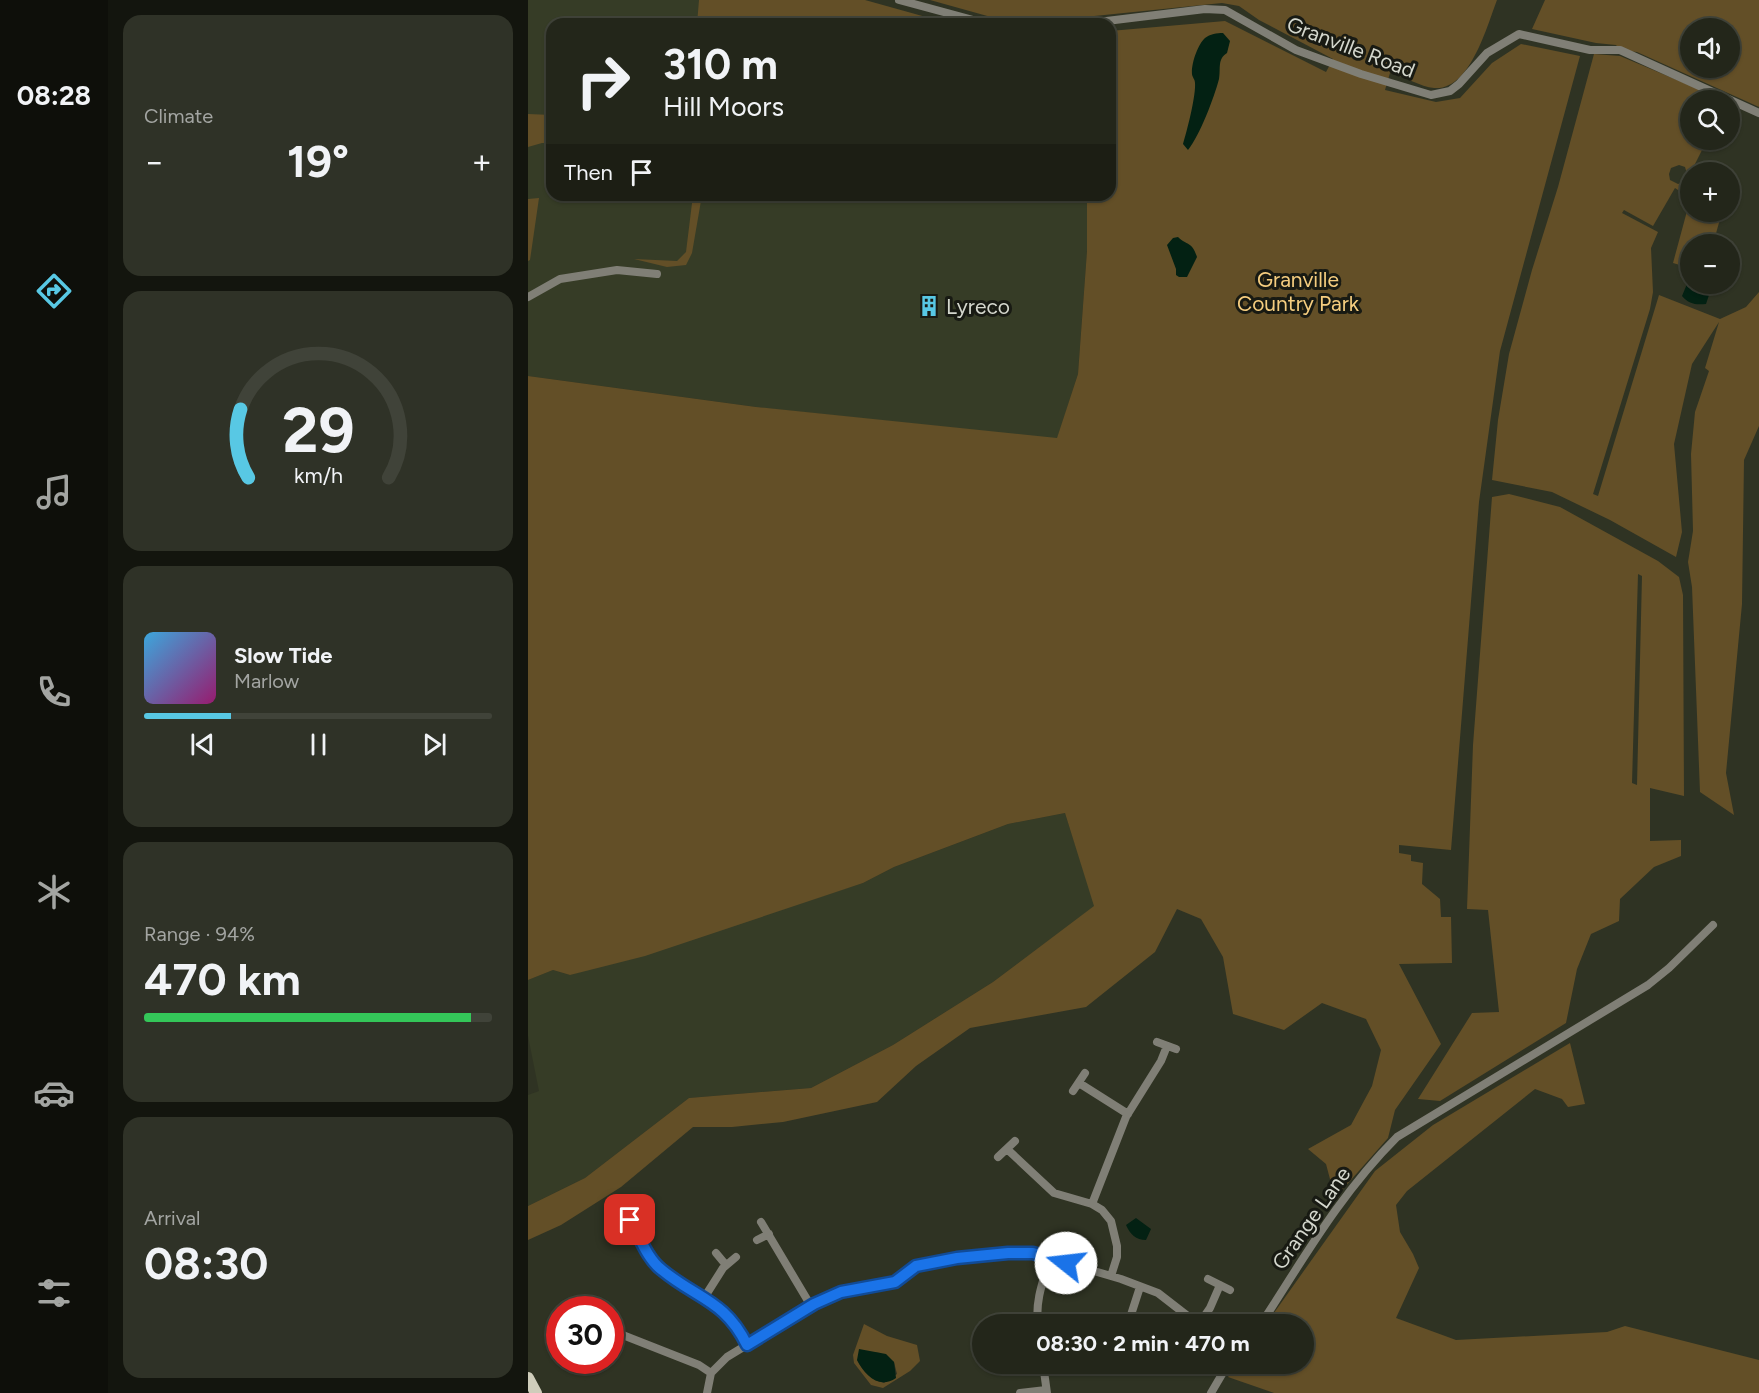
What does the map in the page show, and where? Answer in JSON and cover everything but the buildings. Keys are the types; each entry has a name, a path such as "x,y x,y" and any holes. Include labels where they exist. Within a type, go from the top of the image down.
{"main road":[{"path":"528,1378 536,1393"}],"street":[{"path":"899,0 966,18"},
{"name":"Granville Road","path":"1116,20 1205,9 1225,10 1296,50 1361,74 1431,95 1450,91 1487,53 1519,34 1590,50 1620,50 1759,113"},
{"path":"528,297 560,279 617,270 657,274"},
{"name":"Grange Lane","path":"1267,1314 1330,1216 1374,1159 1397,1137 1648,986 1713,925"},
{"path":"1157,1042 1176,1049"},
{"path":"1092,1204 1128,1114 1161,1061 1167,1046"},
{"path":"1073,1091 1085,1073"},
{"path":"1079,1083 1128,1114"},
{"path":"998,1156 1015,1141"},
{"path":"1007,1149 1054,1193 1092,1204 1102,1210 1111,1221 1117,1246 1117,1257 1111,1276"},
{"path":"620,1226 640,1213"},
{"path":"630,1220 660,1269 729,1316 747,1345"},
{"path":"761,1222 811,1306"},
{"path":"757,1240 769,1234"},
{"path":"716,1253 726,1265"},
{"path":"707,1393 711,1373 727,1357 811,1306 841,1292 895,1282 916,1266 957,1258 1033,1253 1111,1276 1158,1293 1186,1314"},
{"path":"704,1298 726,1265 736,1257"},
{"path":"1037,1314 1039,1294 1050,1258"},
{"path":"1208,1279 1230,1290"},
{"path":"1206,1314 1220,1285"},
{"path":"1131,1314 1140,1287"},
{"path":"624,1336 699,1365 711,1373"},
{"path":"1020,1393 1046,1391 1043,1374"},
{"path":"1211,1393 1222,1374"}],"shaded area":[{"path":"528,0 755,0 777,18 546,18 546,201 1087,201 1087,251 1078,374 1057,439 756,407 528,376"},
{"path":"1223,33 1230,41 1227,53 1221,61 1219,79 1206,116 1188,150 1183,144 1194,96 1195,82 1192,70 1194,60 1205,38"},
{"path":"1178,237 1191,246 1197,257 1187,277 1176,275 1167,245 1173,238"},
{"path":"1683,294 1709,294 1706,304 1692,303 1682,296"},
{"path":"1065,813 1095,906 993,982 893,1045 811,1088 689,1098 585,1178 528,1206 528,1095 539,1091 528,1036 528,980 553,970 570,975 863,883 894,867 1008,824"},
{"path":"1136,1218 1151,1229 1146,1240 1134,1236 1126,1225"},
{"path":"859,1349 886,1354 894,1362 896,1378 884,1382 873,1379 857,1360"}],"green space":[{"path":"699,0 865,0 930,18 698,18"},
{"name":"Granville Country Park","path":"930,0 1497,0 1475,55 1458,79 1447,86 1434,88 1390,73 1385,90 1436,102 1460,98 1492,63 1521,44 1580,56 1500,351 1479,502 1451,850 1399,845 1399,853 1411,855 1411,861 1423,863 1422,884 1440,899 1441,917 1451,917 1452,963 1399,964 1441,1044 1395,1110 1388,1138 1335,1198 1326,1164 1308,1149 1351,1125 1372,1086 1381,1050 1366,1019 1322,1003 1284,1030 1233,1014 1223,957 1201,919 1177,909 1155,952 1086,1007 970,1028 916,1066 877,1102 783,1122 732,1127 693,1127 621,1187 561,1225 528,1240 528,1206 585,1178 689,1098 811,1088 893,1045 993,982 1094,906 1065,813 1008,824 894,867 863,883 645,956 570,975 553,970 528,980 528,376 756,407 1057,438 1078,374 1087,251 1087,201 1116,201 1116,30 1225,21 1326,72 1333,59 1259,20 1239,6 1222,3 1075,18 994,18"},
{"path":"1545,0 1759,0 1759,107 1740,98 1740,90 1721,90 1695,78 1740,78 1740,18 1680,18 1680,71 1637,52 1620,50 1616,45 1532,29"},
{"path":"1594,54 1620,56 1701,90 1680,90 1680,150 1702,150 1696,162 1680,162 1680,165 1671,168 1670,180 1680,183 1680,191 1675,188 1653,226 1624,210 1622,213 1658,232 1651,248 1653,292 1650,309 1593,494 1598,496 1659,295 1720,319 1746,307 1759,292 1759,426 1744,460 1742,604 1726,773 1734,815 1700,792 1692,587 1688,562 1693,531 1691,454 1695,412 1709,371 1705,368 1719,322 1692,364 1674,444 1682,532 1676,557 1610,520 1552,492 1492,480 1498,420 1509,354 1558,187"},
{"path":"528,114 546,115 546,143 528,147"},
{"path":"539,198 530,260 528,261 528,199"},
{"path":"692,201 701,201 692,253 686,265 667,267 634,259 677,261 686,252"},
{"path":"1684,222 1719,222 1716,234 1681,234"},
{"path":"1680,237 1680,265 1673,263"},
{"path":"1509,494 1560,507 1658,561 1679,577 1683,595 1684,796 1650,788 1650,841 1681,840 1681,856 1654,867 1620,899 1619,921 1591,934 1577,969 1566,1023 1440,1101 1418,1099 1472,1013 1499,1012 1488,910 1467,909 1473,745 1492,497","holes":["1638,574 1642,576 1637,785 1632,783"]},
{"path":"1570,1043 1585,1104 1568,1107 1562,1099 1535,1089 1407,1191 1396,1205 1400,1232 1419,1268 1396,1318 1456,1340 1607,1332 1625,1326 1759,1360 1759,1393 1274,1393 1228,1377 1230,1374 1314,1374 1314,1314 1273,1314 1375,1171 1433,1125"},
{"path":"864,1324 887,1336 917,1345 920,1361 910,1371 883,1388 871,1385 854,1363 853,1355","holes":["871,1352 880,1353 894,1362 897,1374 884,1383 868,1375 857,1360"]}],"place":[{"name":"Lyreco","path":"929,306"}],"route":[{"path":"630,1220 660,1269 729,1316 747,1345 814,1304 841,1292 895,1282 916,1266 957,1258 1008,1253 1033,1253 1066,1263"}]}
